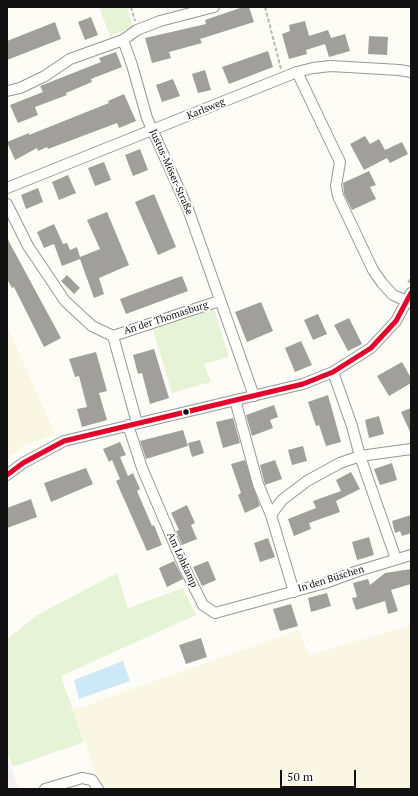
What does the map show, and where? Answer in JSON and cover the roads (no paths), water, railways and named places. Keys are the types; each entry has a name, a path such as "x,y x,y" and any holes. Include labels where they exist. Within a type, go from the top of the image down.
{"street":[{"path":"7,91 20,88 44,76 70,59 123,40 137,30 160,21 214,7"},
{"name":"Justus-Möser-Straße","path":"123,40 132,65 143,106 188,208 219,301 254,396"},
{"name":"Karlsweg","path":"7,188 297,72 331,66 411,72"},
{"path":"7,475 23,463 64,441 303,384 333,372 371,348 396,321 410,299 393,295 373,270 338,196 336,186 340,162 297,72"},
{"name":"An der Thomasburg","path":"7,204 28,246 44,272 65,301 92,326 113,336 219,301"},
{"name":"An der Thomasburg","path":"113,336 132,424"},
{"path":"333,372 352,426 360,456 396,559"},
{"name":"In den Büschen","path":"235,400 256,477 271,515 294,592 411,555"},
{"name":"Am Lohkamp","path":"132,424 142,468 203,605 215,613 294,592"},
{"path":"271,515 282,500 307,481 340,463 360,456 411,449"},
{"path":"45,789 82,778 92,780 98,789"}],"water":[{"path":"123,661 130,681 79,699 74,680"}]}
